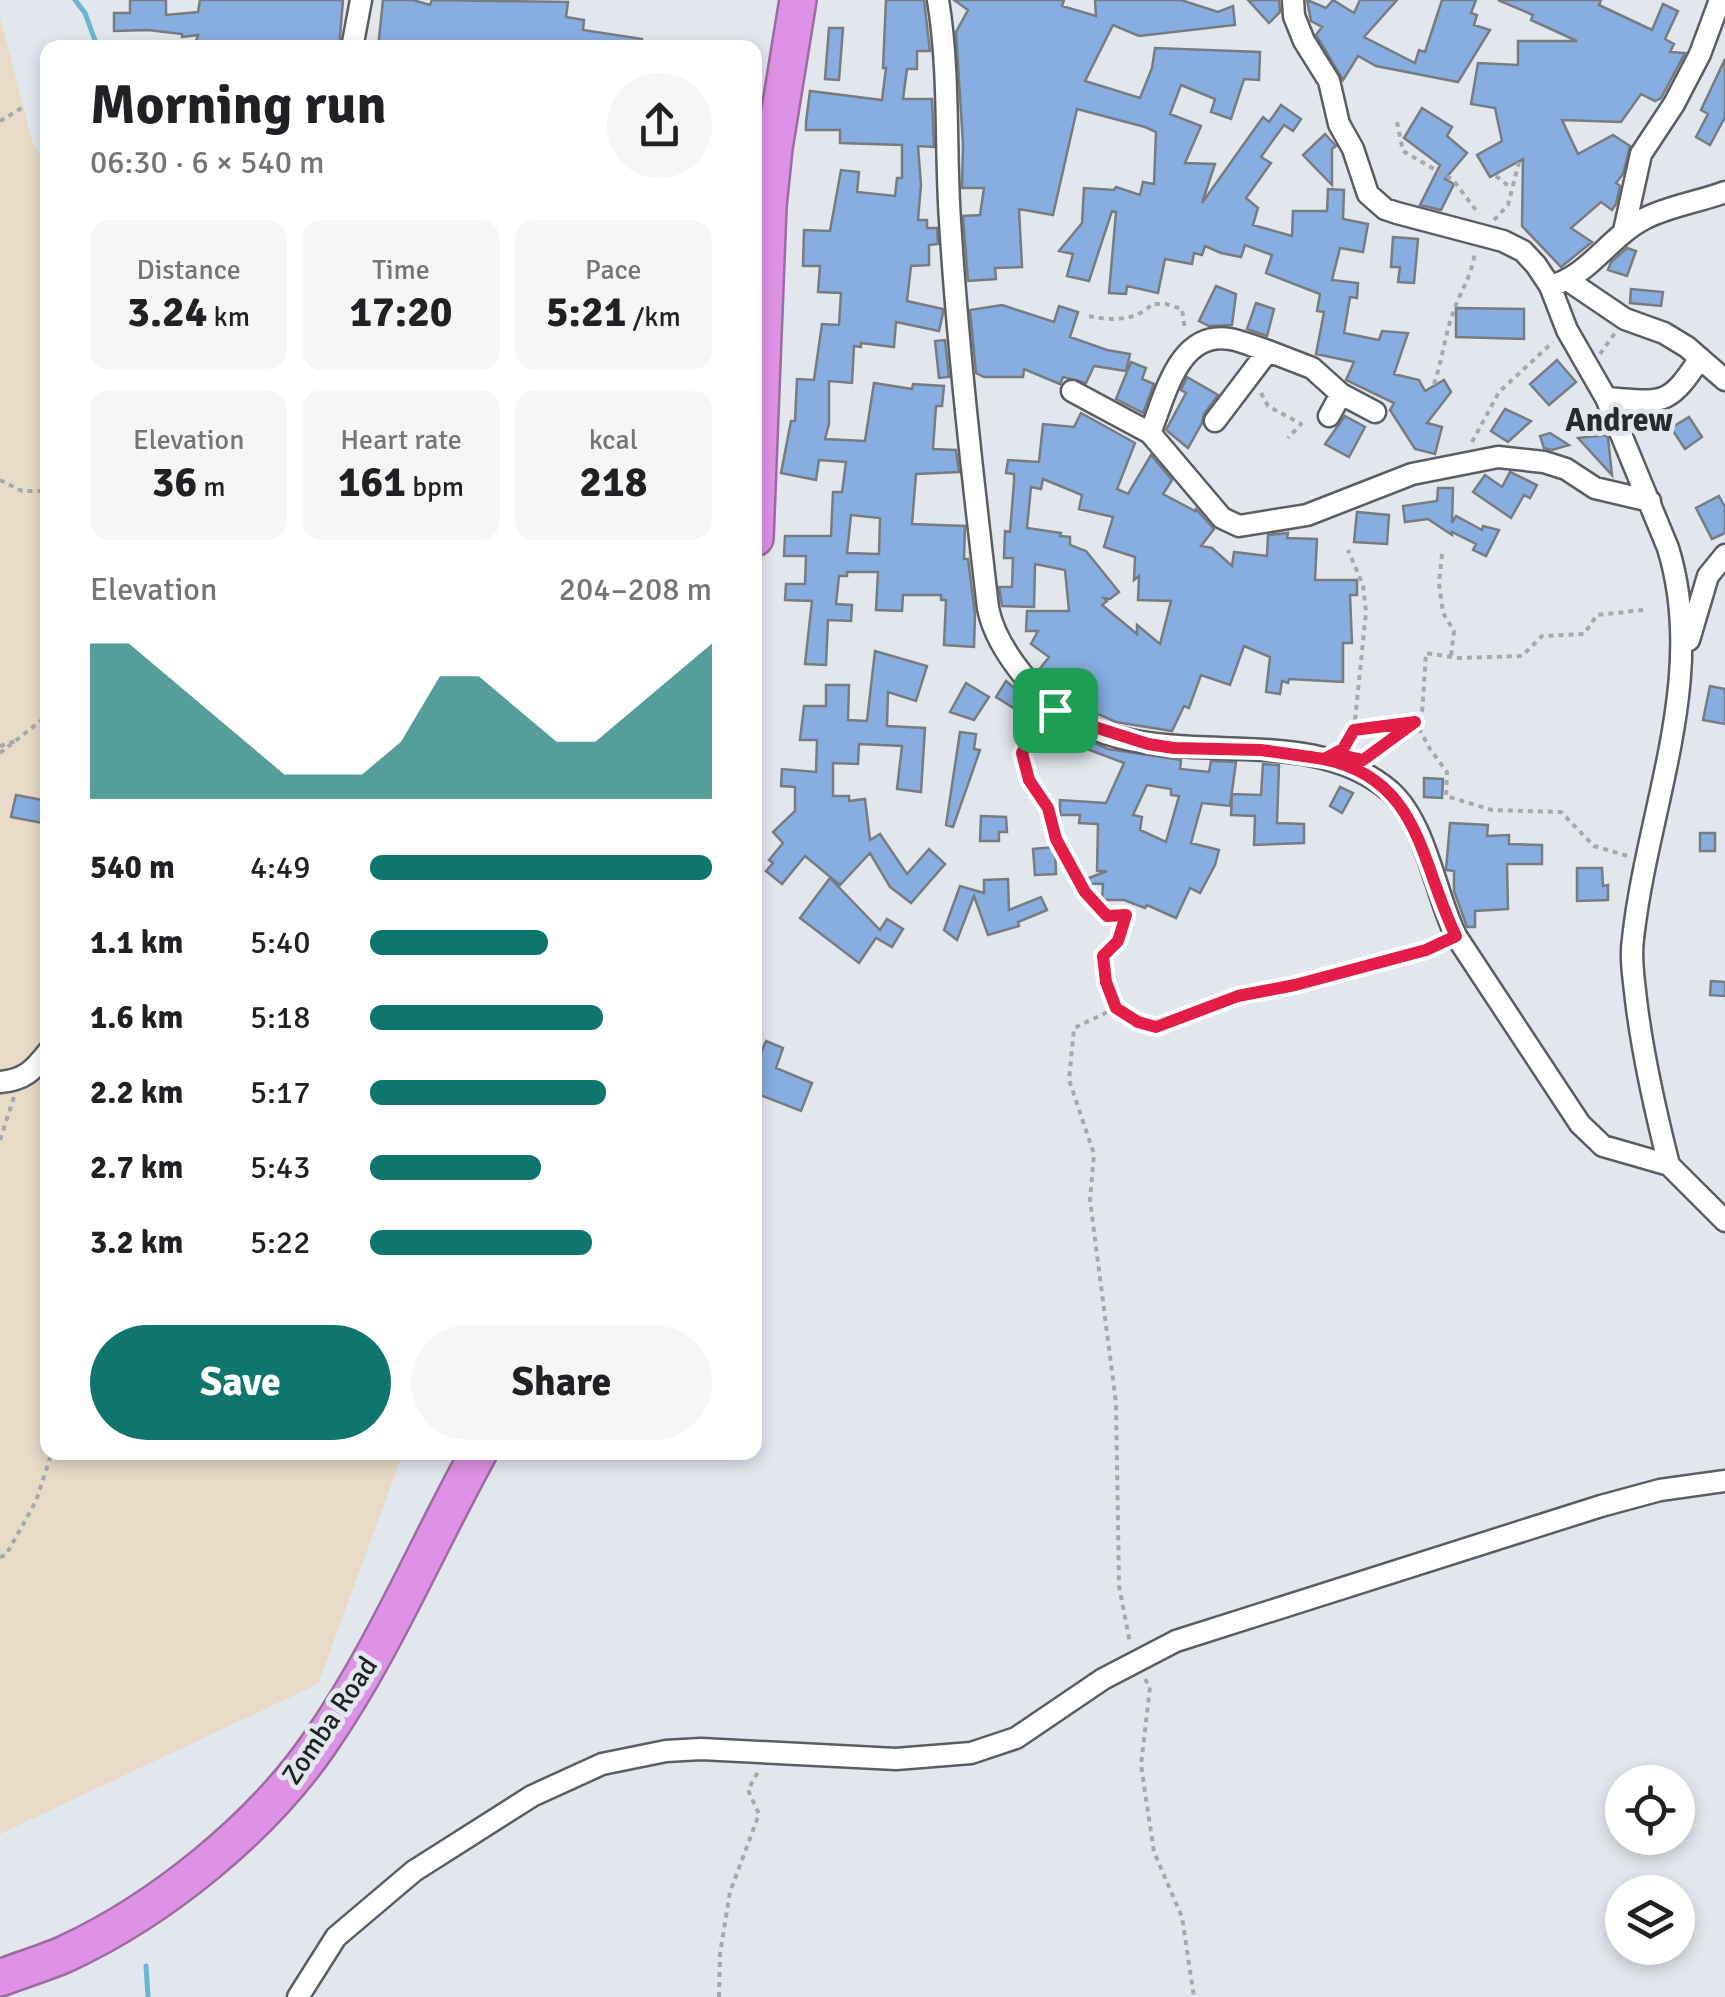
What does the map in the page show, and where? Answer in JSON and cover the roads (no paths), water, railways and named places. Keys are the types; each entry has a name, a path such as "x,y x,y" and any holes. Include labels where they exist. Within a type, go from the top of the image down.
{"highway":[{"path":"762,200 798,0"},
{"name":"Zomba Road","path":"0,1978 65,1954 136,1915 262,1814 320,1743 354,1689 475,1460"}],"street":[{"path":"354,40 361,0"},
{"path":"938,0 944,50 956,325 988,608 1001,641 1020,672 1049,704 1068,717 1148,744 1261,750 1324,759 1362,774 1398,799 1416,830 1456,936 1512,1026 1593,1138 1620,1153 1669,1165 1725,1220"},
{"path":"1293,0 1294,16 1304,41 1329,81 1339,124 1368,194 1385,209 1503,240 1560,284 1624,319 1664,333 1723,376"},
{"path":"1624,231 1641,154 1674,104 1700,54 1720,0"},
{"path":"1560,284 1646,217 1725,192"},
{"path":"1560,284 1567,330 1606,398 1650,502 1676,573 1682,615 1682,687 1632,942 1641,1046 1669,1165"},
{"path":"1150,434 1182,356 1203,343 1224,338 1312,368 1340,394 1375,412"},
{"path":"1215,421 1268,351"},
{"path":"1606,398 1655,402 1670,396 1681,387 1700,358"},
{"path":"1072,391 1150,434 1222,518 1239,526 1307,515 1412,474 1498,457 1544,462 1566,469 1596,488 1650,502"},
{"path":"1328,416 1340,394"},
{"path":"1682,666 1708,576 1725,555"},
{"path":"9,1081 29,1074 40,1061"},
{"path":"298,1997 336,1937 373,1904 428,1862 532,1796 576,1774 631,1757 701,1749 896,1759 970,1754 1016,1738 1133,1661 1176,1641 1601,1506 1660,1490 1725,1481"}],"waterway":[{"path":"75,0 85,13 95,40"},
{"path":"146,1966 148,1997"}],"district":[{"name":"Andrew","path":"1619,420"}]}
